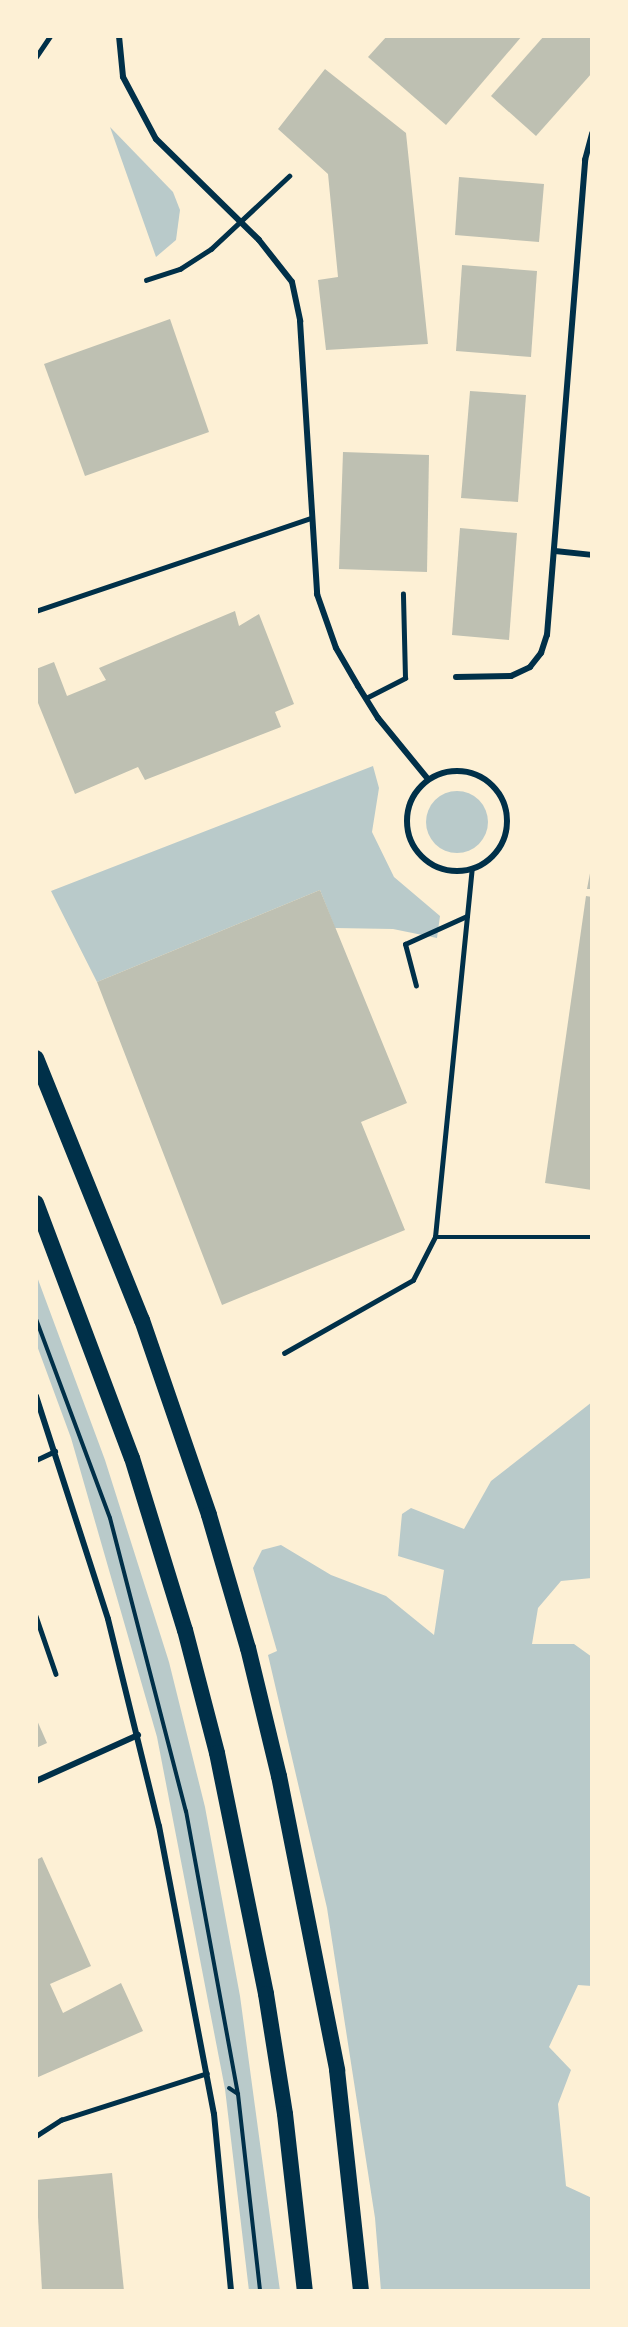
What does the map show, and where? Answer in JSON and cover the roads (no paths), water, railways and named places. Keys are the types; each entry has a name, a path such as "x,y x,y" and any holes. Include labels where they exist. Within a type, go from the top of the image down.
{"highway":[{"path":"36,1058 142,1320 209,1515 248,1648 279,1776 337,2070 361,2291"},
{"path":"36,1203 132,1458 185,1630 217,1753 244,1872 269,2016 285,2114 305,2291"}],"street":[{"path":"119,36 123,76 141,116 156,139 241,221 285,269 292,282 300,321 313,565 324,616 336,648 366,698 428,779"},
{"path":"456,677 511,676 530,667 541,653 547,635 585,160 592,133"},
{"path":"555,551 592,555"},
{"path":"457,770 473,772 487,779 505,805 508,820 499,850 472,869 441,868 416,850 406,820 413,797 428,779 457,770"},
{"path":"36,1396 108,1619 138,1735 207,2073 224,2189 231,2291"},
{"path":"36,1781 138,1735"}],"lane":[{"path":"36,57 50,36"},
{"path":"146,280 180,269 211,249 289,176"},
{"path":"36,611 311,518"},
{"path":"366,698 405,678 403,594"},
{"path":"284,1353 413,1280 435,1237 472,869"},
{"path":"416,986 405,944 467,916"},
{"path":"435,1237 592,1237"},
{"path":"36,1460 55,1451"},
{"path":"36,1616 57,1674"},
{"path":"36,2136 61,2120 207,2073"}]}
